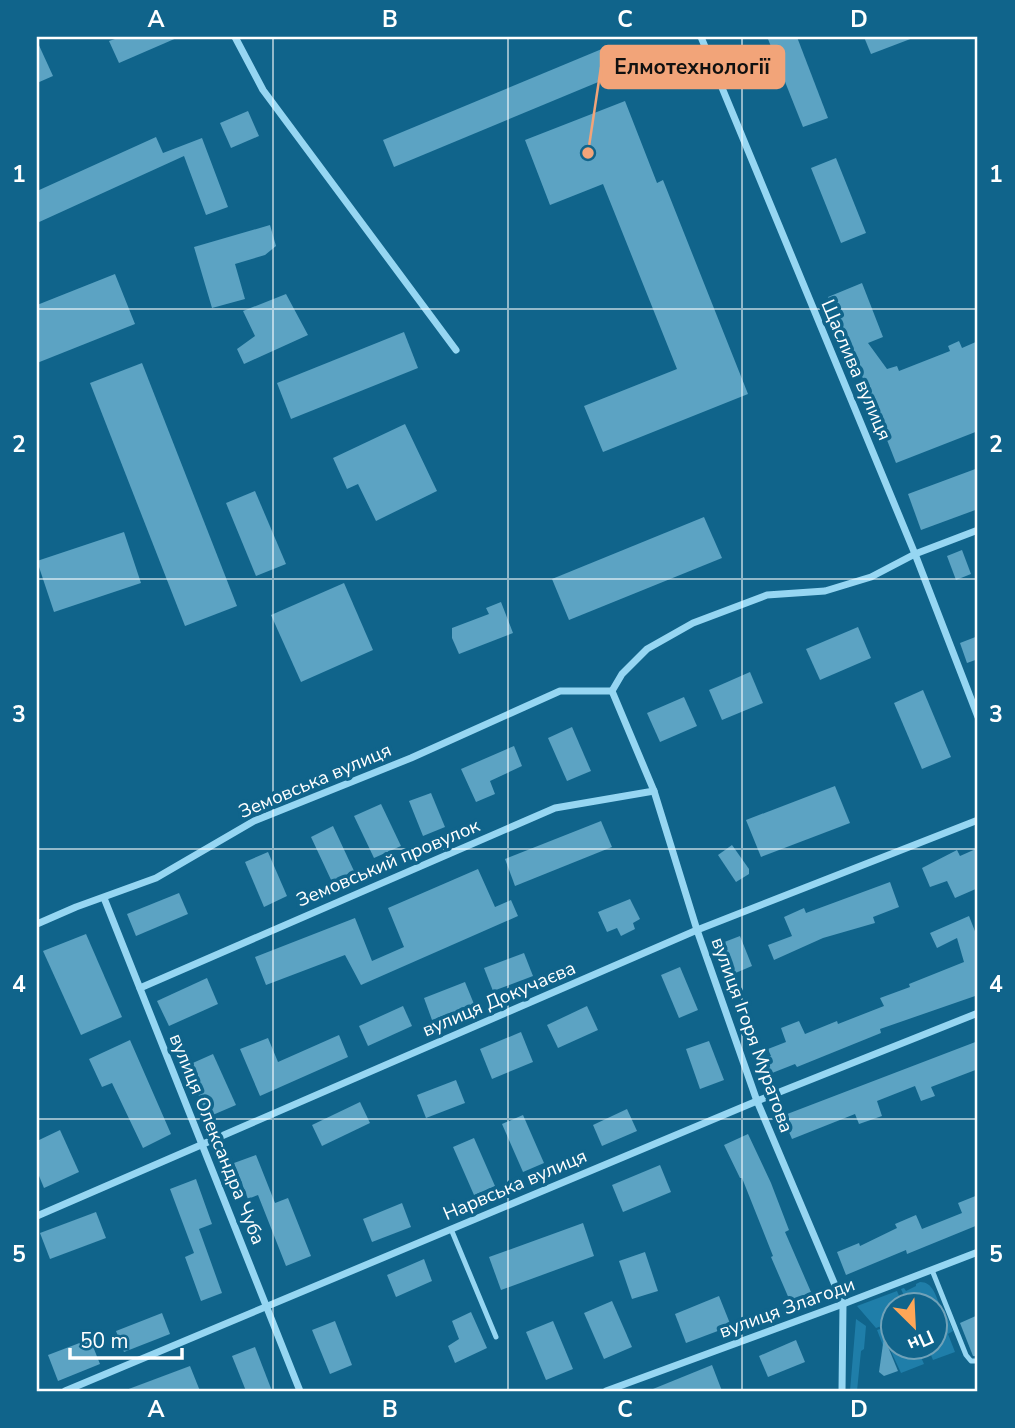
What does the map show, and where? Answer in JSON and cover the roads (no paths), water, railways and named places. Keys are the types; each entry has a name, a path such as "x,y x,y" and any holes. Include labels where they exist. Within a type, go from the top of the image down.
{"street":[{"path":"235,37 263,90 456,350"},
{"name":"Щаслива вулиця","path":"701,37 915,554 978,717"},
{"path":"612,691 622,674 647,649 692,623 767,595 825,592 871,577 915,554 978,530"},
{"name":"Земовська вулиця","path":"37,923 156,878 254,821 411,758 560,691 612,691"},
{"name":"вулиця Ігоря Муратова","path":"612,691 654,790 698,930 757,1101 843,1304 842,1391"},
{"name":"Земовський провулок","path":"140,988 555,808 654,790"},
{"name":"вулиця Докучаєва","path":"37,1216 698,930 978,820"},
{"name":"вулиця Олександра Чуба","path":"104,898 300,1391"},
{"name":"Нарвська вулиця","path":"65,1391 757,1101 978,1013"},
{"name":"вулиця Злагоди","path":"606,1391 978,1252"}],"lane":[{"path":"451,1229 496,1337"},
{"path":"932,1270 966,1355 971,1361 978,1361"}],"place":[{"name":"Елмотехнології","path":"588,153"}]}
